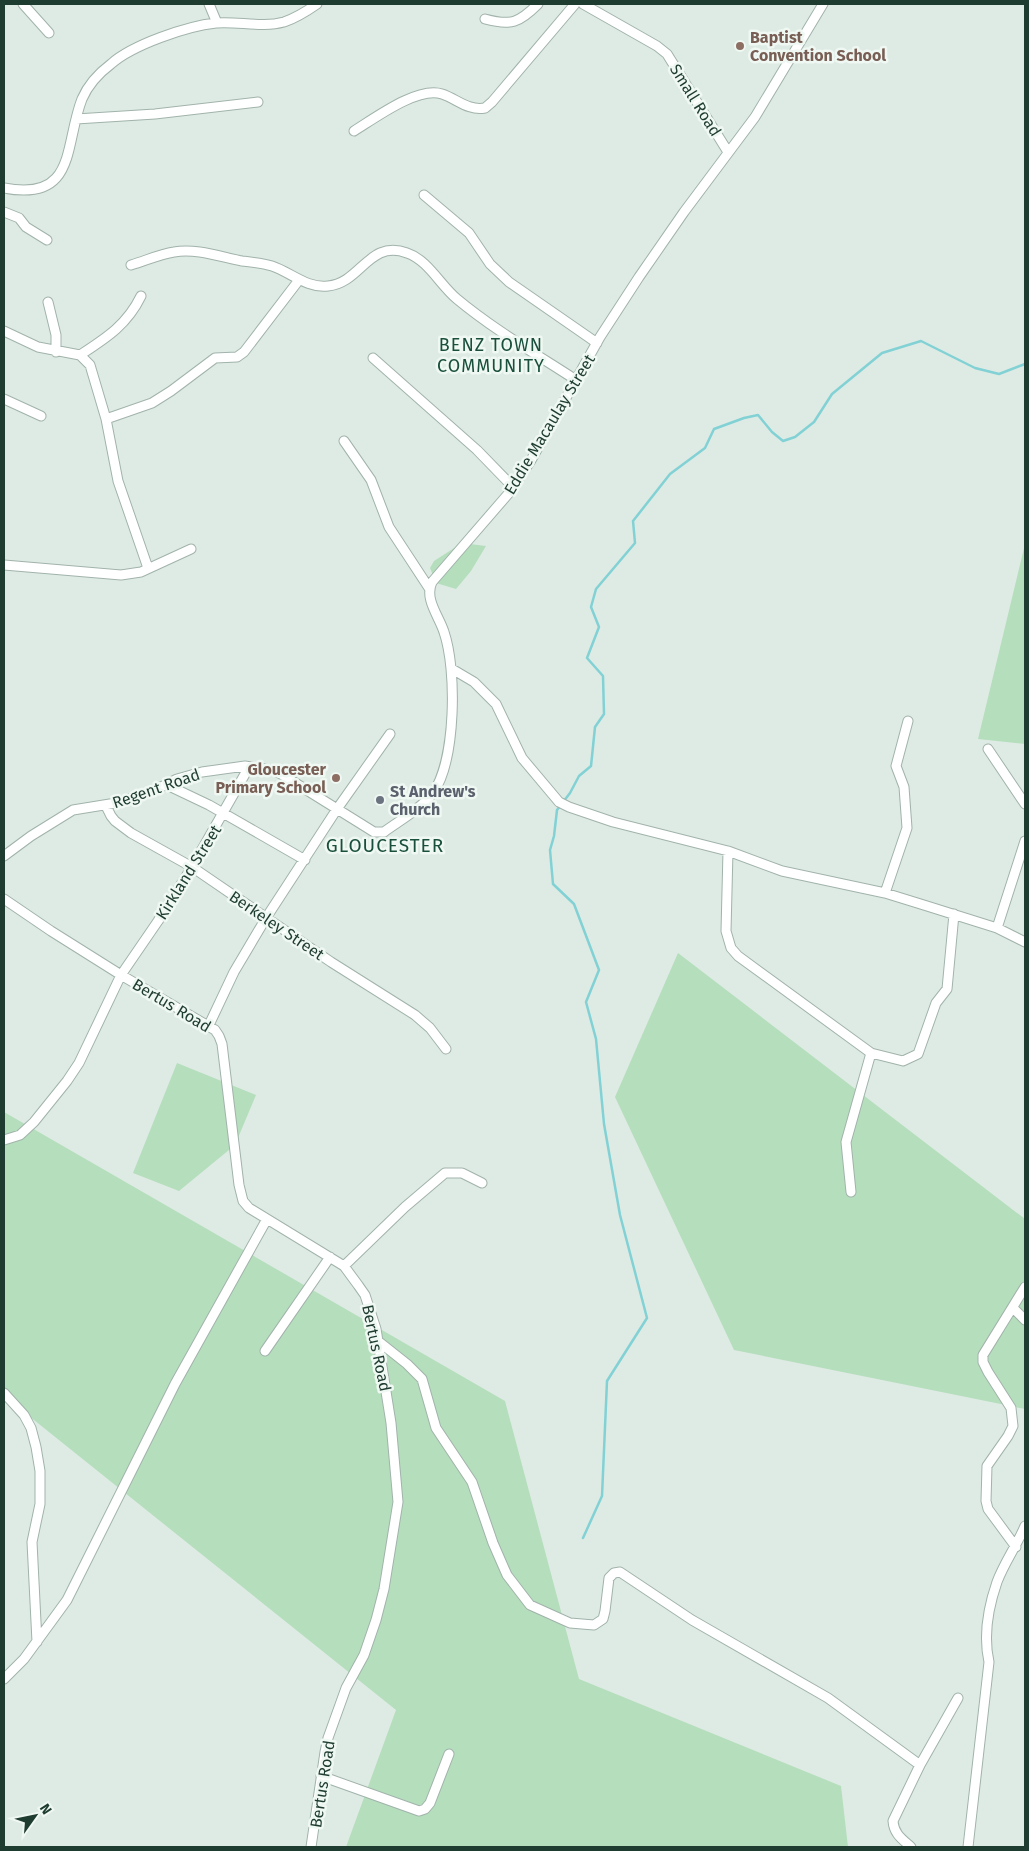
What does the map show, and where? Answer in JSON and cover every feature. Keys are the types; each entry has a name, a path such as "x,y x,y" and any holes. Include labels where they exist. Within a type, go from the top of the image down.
{"street":[{"path":"23,4 49,33"},
{"path":"209,4 217,23"},
{"path":"4,188 16,190 36,189 55,180 66,162 83,97 100,73 122,55 136,47 189,29 217,23 283,22 302,14 317,4"},
{"path":"485,20 509,24 538,4"},
{"path":"354,131 414,96 427,92 441,94 471,108 485,108 575,4"},
{"name":"Small Road","path":"583,4 657,46 666,54 728,152"},
{"name":"Eddie Macaulay Street","path":"429,588 432,582 513,487 530,462 597,343 643,271 755,117 823,4"},
{"path":"76,119 155,114 258,102"},
{"path":"424,195 469,233 490,264 509,282 597,343"},
{"path":"4,212 19,218 26,227 47,240"},
{"path":"131,265 174,252 188,251 271,266 299,280 328,287 348,278 374,255 383,250 409,253 417,258 447,290 465,305 576,380"},
{"path":"106,419 152,403 171,392 215,358 237,357 244,352 299,280"},
{"path":"80,355 113,333 136,307 141,296"},
{"path":"48,302 56,335 56,352"},
{"path":"4,331 38,347 56,352 80,355 90,365 106,419 118,481 148,568"},
{"path":"373,358 477,450 513,487"},
{"path":"4,399 41,416"},
{"path":"337,809 374,832 384,832 431,796 438,785 446,765 452,710 452,669 448,641 430,599 429,588 389,527 371,480 344,441"},
{"path":"4,565 122,575 141,572 191,549"},
{"path":"452,669 474,682 496,704 522,758 559,802 569,807 613,822 728,852 782,871 885,893 997,928 1025,942"},
{"path":"885,893 907,828 904,787 896,766 908,721"},
{"path":"209,1025 234,972 266,918 337,809 390,734"},
{"path":"988,749 1025,804"},
{"name":"Regent Road","path":"4,856 31,836 73,810 106,806 151,792 177,779 202,772 249,766 271,770 282,774 337,809"},
{"name":"Kirkland Street","path":"4,1140 20,1135 34,1122 67,1081 79,1062 121,974 158,921 192,867 249,766"},
{"path":"167,785 224,813 304,860"},
{"name":"Berkeley Street","path":"106,806 110,816 120,826 192,867 330,962 415,1015 430,1028 446,1049"},
{"path":"997,928 1025,842"},
{"path":"728,852 726,932 731,948 738,956 871,1053 903,1061 918,1054 936,1003 947,989 954,914"},
{"name":"Bertus Road","path":"4,899 51,931 209,1025 219,1036 222,1044 240,1194 249,1208 344,1266 365,1296 376,1329 392,1423 398,1502 386,1578 376,1620 364,1656 346,1688 324,1752 311,1847"},
{"path":"851,1192 846,1142 871,1053"},
{"path":"344,1266 405,1207 445,1174 462,1173 482,1183"},
{"path":"4,1679 24,1659 67,1600 175,1384 267,1219"},
{"path":"265,1351 330,1258"},
{"path":"1016,1547 988,1509 986,1501 987,1466 1013,1426 1011,1408 983,1362 983,1354 1025,1287"},
{"path":"1013,1308 1025,1320"},
{"path":"378,1341 422,1379 436,1428 472,1482 493,1543 507,1574 530,1605 570,1623 594,1625 603,1619 608,1578 614,1572 620,1572 692,1620 828,1698 920,1764"},
{"path":"4,1393 24,1415 31,1428 40,1470 40,1504 32,1542 37,1642"},
{"path":"968,1847 989,1662 985,1646 985,1628 997,1581 1016,1547 1025,1526"},
{"path":"911,1847 897,1835 893,1828 893,1821 920,1764 958,1698"},
{"path":"321,1776 419,1812 426,1809 430,1803 449,1754"}],"green space":[{"path":"462,543 486,546 471,571 456,589 436,583 430,568 434,561"},
{"path":"1025,544 1025,744 978,739"},
{"path":"678,953 1025,1219 1025,1409 734,1350 615,1097"},
{"path":"177,1063 256,1095 235,1145 179,1191 133,1173"},
{"path":"4,1112 505,1401 579,1679 841,1786 848,1847 346,1847 396,1710 4,1396"}],"waterway":[{"path":"583,1538 602,1496 607,1381 647,1318 620,1215 604,1124 596,1039 586,1002 599,970 574,904 553,884 550,850 554,836 557,810 570,793 579,776 591,766 595,727 604,714 603,676 587,658 599,627 591,607 596,589 635,543 633,521 670,474 705,448 714,429 758,415 772,432 783,441 795,437 814,422 832,394 882,353 921,341 975,368 999,374 1025,364"}],"place":[{"name":"Baptist Convention School","path":"740,46"},
{"name":"Gloucester Primary School","path":"336,778"},
{"name":"St Andrew's Church","path":"380,800"}],"district":[{"name":"BENZ TOWN COMMUNITY","path":"491,355"},
{"name":"GLOUCESTER","path":"385,845"}]}
